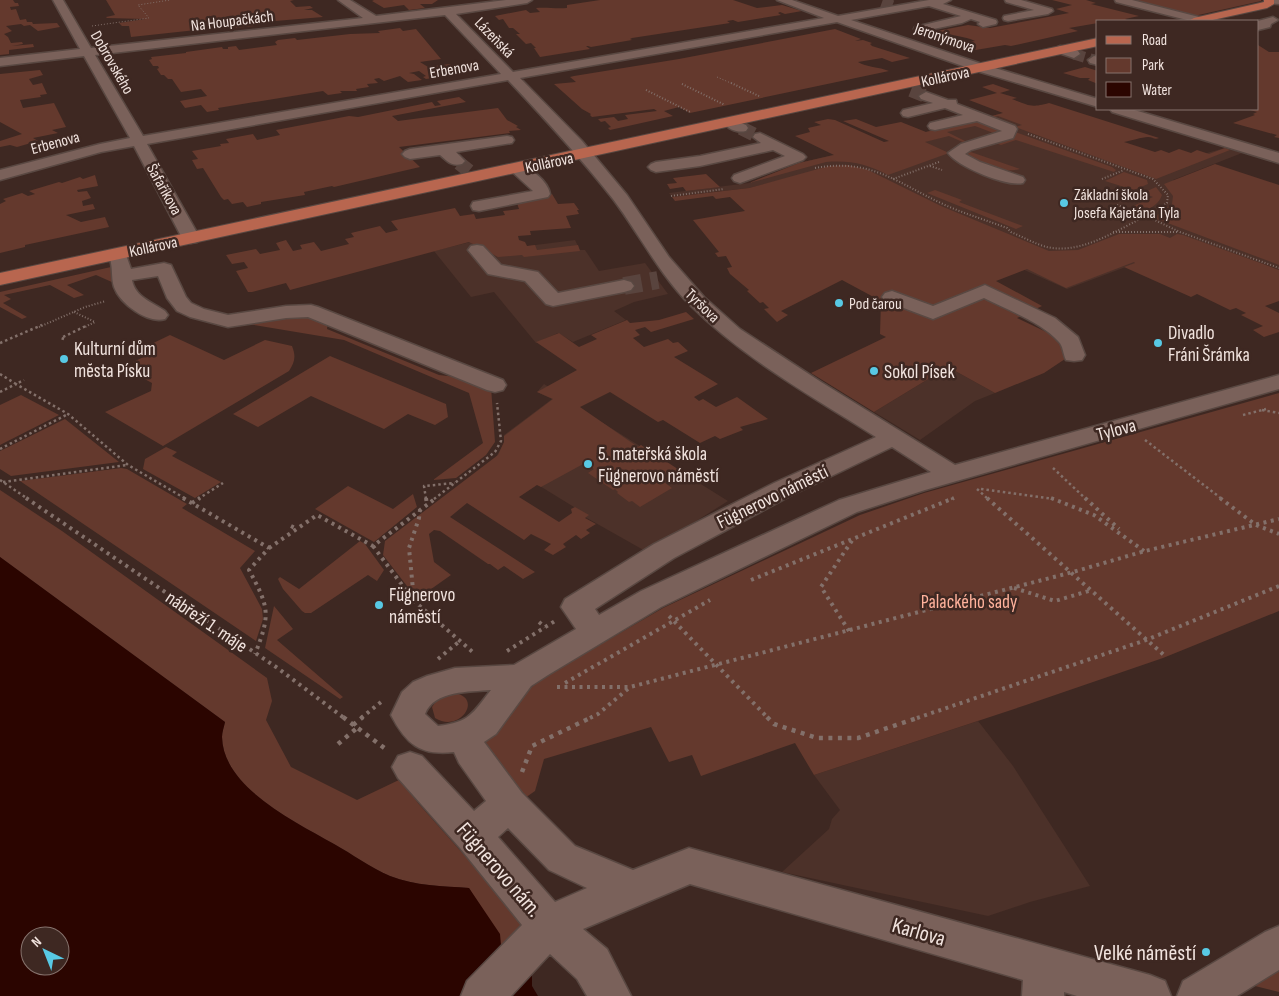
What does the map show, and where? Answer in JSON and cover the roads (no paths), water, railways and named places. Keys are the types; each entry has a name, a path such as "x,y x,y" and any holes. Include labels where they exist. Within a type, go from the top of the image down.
{"main road":[{"path":"1201,20 1273,2"},
{"name":"Kollárova","path":"0,279 191,238 469,170 517,169 586,154 742,128 981,68 1096,42"}],"street":[{"name":"Dobrovského","path":"58,0 138,141"},
{"path":"343,0 374,20"},
{"name":"Lázeňská","path":"466,0 450,14 509,76"},
{"name":"Na Houpačkách","path":"0,62 452,11 527,0"},
{"name":"Jeronýmova","path":"782,0 981,68 1096,102"},
{"name":"Erbenova","path":"0,175 100,148 838,19 896,7 946,0"},
{"path":"1008,18 1048,11 1010,0"},
{"path":"1120,0 1193,20"},
{"path":"1032,6 1055,2"},
{"path":"930,3 992,22 983,24"},
{"path":"919,29 958,21 971,15"},
{"path":"1259,29 1274,25"},
{"path":"1060,50 1074,54"},
{"path":"549,69 564,78"},
{"name":"Tyršova","path":"509,76 586,154 621,199 666,279 697,302 733,333 813,387 895,437 960,487"},
{"path":"926,96 1008,126 1011,131 1008,135 966,147 956,152 957,156 965,161 1017,180"},
{"path":"908,113 964,100"},
{"path":"1120,110 1279,158"},
{"path":"935,126 979,116"},
{"path":"740,178 798,157 742,128"},
{"path":"410,154 507,140"},
{"name":"Šafaříkova","path":"138,141 191,238"},
{"path":"656,167 700,162 775,145"},
{"path":"443,150 469,170"},
{"path":"479,206 542,194 542,187 517,169"},
{"path":"476,250 495,270 531,276 552,300 624,286"},
{"path":"117,254 127,294 158,315"},
{"path":"124,276 164,269 177,298 184,306 197,313 228,321 286,312 311,311 495,385"},
{"path":"892,297 933,313 985,291 1048,322 1071,340 1074,355"},
{"name":"Tylova","path":"960,487 1279,382"},
{"name":"Fügnerovo náměstí","path":"595,632 576,607 664,550 783,488 895,437"},
{"path":"513,665 484,724 465,737 436,740 423,734 408,715 412,702 422,691 448,681 513,665 595,632 651,598 848,506 960,487"},
{"path":"465,737 471,754 509,804 562,858 632,888"},
{"name":"Fügnerovo nám.","path":"410,767 473,836 536,939 578,910 688,866"},
{"path":"473,836 509,804"},
{"name":"Karlova","path":"688,866 1044,981 1150,996"},
{"path":"482,996 536,939 592,964 610,996"},
{"path":"1198,996 1279,946"}],"water":[{"path":"0,557 225,722 222,737 226,755 235,772 248,787 282,814 390,876 419,884 469,888 500,934 501,945 532,968 532,986 538,996 0,996"}],"tunnel":[{"path":"882,2 893,6"},
{"path":"1074,54 1094,60"},
{"path":"911,90 926,96"},
{"path":"741,128 755,135"},
{"path":"459,163 469,171"},
{"path":"624,286 658,280"}],"place":[{"name":"Základní škola Josefa Kajetána Tyla","path":"1064,203"},
{"name":"Pod čarou","path":"839,303"},
{"name":"Divadlo Fráni Šrámka","path":"1158,343"},
{"name":"Kulturní dům města Písku","path":"64,359"},
{"name":"Sokol Písek","path":"874,371"},
{"name":"5. mateřská škola Fügnerovo náměstí","path":"588,464"},
{"name":"Fügnerovo náměstí","path":"379,605"},
{"name":"Velké náměstí","path":"1206,952"}],"park label":[{"name":"Palackého sady","path":"969,601"}]}
